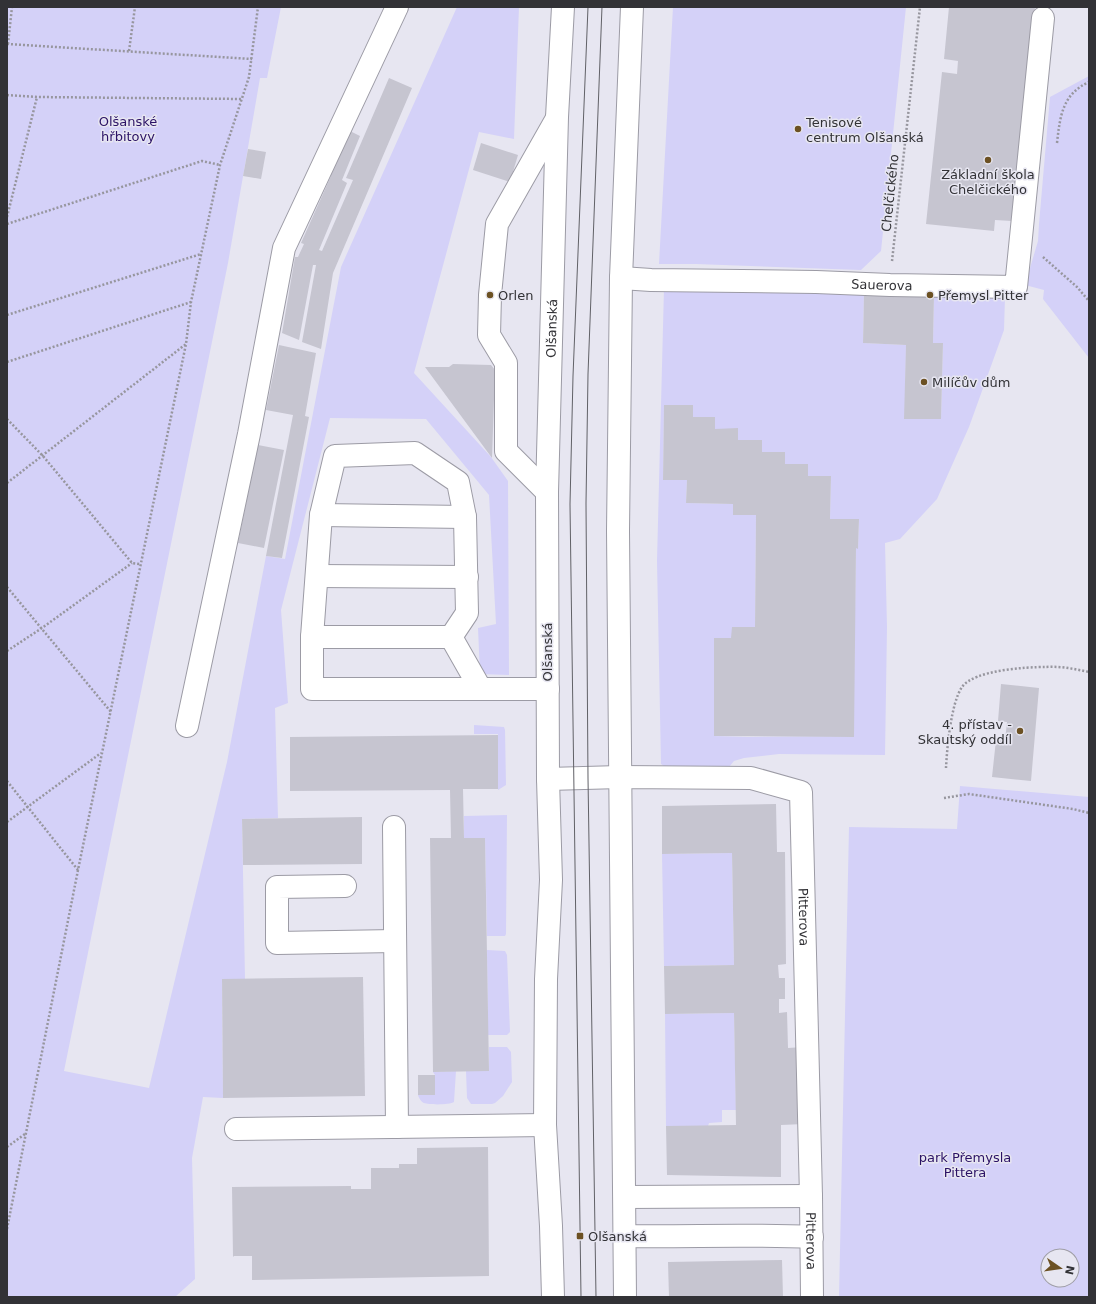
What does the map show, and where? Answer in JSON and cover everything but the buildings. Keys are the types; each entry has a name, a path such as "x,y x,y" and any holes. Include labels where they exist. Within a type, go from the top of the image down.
{"street":[{"path":"187,726 249,434 284,248 397,7"},
{"name":"Olšanská","path":"553,1297 551,1226 545,1125 546,979 551,880 548,779 547,492 557,117 563,7"},
{"path":"625,1297 618,523 621,278 632,7"},
{"name":"Sauerova","path":"621,278 651,280 1016,287 1043,18"},
{"path":"547,492 506,452 506,363 489,335 490,295 496,224 557,117"},
{"path":"451,636 467,613 465,517 458,482 415,453 335,456 321,514 312,637 312,689 548,689"},
{"path":"321,514 465,517"},
{"path":"317,576 467,577"},
{"path":"451,636 480,688"},
{"path":"312,637 451,636"},
{"name":"Pitterova","path":"548,779 620,777 751,778 802,792 812,1297"},
{"path":"394,827 397,1127"},
{"path":"345,886 277,887 277,943 395,941"},
{"path":"236,1129 545,1125"},
{"path":"625,1197 811,1196"},
{"path":"624,1236 667,1237 781,1235 812,1237"}],"path":[{"path":"12,7 7,44 252,59"},
{"path":"129,51 135,7"},
{"path":"7,1229 78,870 186,344 191,302 220,165 249,77 258,7"},
{"name":"Chelčického","path":"890,285 920,7"},
{"path":"1056,147 1061,114 1066,103 1071,94 1078,87 1089,82"},
{"path":"7,95 37,97 242,99"},
{"path":"7,217 37,97"},
{"path":"7,224 202,161 220,165"},
{"path":"7,315 201,254"},
{"path":"1042,257 1077,286 1089,301"},
{"path":"7,362 191,302"},
{"path":"7,483 186,344"},
{"path":"7,419 43,456 132,562 140,564"},
{"path":"7,651 42,628 132,562"},
{"path":"7,587 111,712"},
{"path":"946,768 947,741 956,700 962,687 972,678 989,672 1046,667 1070,668 1089,672"},
{"path":"7,822 102,752"},
{"path":"7,781 78,870"},
{"path":"944,798 969,794 1073,809 1089,813"},
{"path":"7,1147 26,1134"}],"green space":[{"name":"Olšanské hřbitovy","path":"7,7 281,7 267,78 260,78 228,263 64,1071 149,1088 227,762 266,556 285,559 341,267 457,7 519,7 514,139 479,132 414,373 491,457 508,481 509,675 480,674 478,628 496,624 489,495 426,419 330,418 281,610 288,703 275,708 278,818 242,819 245,979 222,979 223,1098 203,1097 192,1158 195,1279 175,1297 7,1297"},
{"name":"Tenisové centrum Olšanská","path":"673,7 906,7 881,251 861,270 659,264"},
{"path":"1089,76 1089,358 1043,299 1044,290 1025,285 1038,241 1050,97"},
{"path":"664,288 864,293 863,343 906,345 905,419 941,419 943,344 933,343 934,295 1005,297 1004,330 969,427 937,499 900,539 885,543 887,627 885,755 779,754 744,758 734,761 729,767 667,768 661,764 657,561","holes":["664,405 692,405 693,417 715,417 715,429 738,429 738,440 762,452 784,452 785,464 808,464 808,476 831,476 830,519 859,520 858,548 856,548 853,736 714,736 714,639 731,638 755,627 756,515 733,515 733,504 686,503 687,480 663,480"]},
{"path":"474,725 504,727 506,785 498,790 498,734 474,734"},
{"name":"park Přemysla Pittera","path":"960,786 1089,797 1089,1297 839,1297 849,827 957,829"},
{"path":"507,815 506,934 505,936 487,936 485,838 464,838 464,816"},
{"path":"732,853 734,965 664,966 662,854"},
{"path":"487,950 505,951 507,955 510,1032 507,1035 488,1035"},
{"path":"734,1013 736,1110 722,1110 722,1122 709,1123 708,1126 666,1126 665,1014"},
{"path":"489,1047 507,1047 511,1052 512,1082 503,1096 495,1103 471,1104 467,1098 466,1071 489,1071"},
{"path":"456,1071 454,1102 448,1104 427,1104 421,1101 418,1095 435,1075 433,1072"}],"tram line":[{"path":"581,1297 570,504 573,376 588,7"},
{"path":"596,1297 588,778 586,503 588,374 602,7"}],"place":[{"name":"Tenisové centrum Olšanská","path":"798,129"},
{"name":"Základní škola Chelčického","path":"988,160"},
{"name":"Orlen","path":"490,295"},
{"name":"Přemysl Pitter","path":"930,295"},
{"name":"Milíčův dům","path":"924,382"},
{"name":"4. přístav - Skautský oddíl","path":"1020,731"},
{"name":"Olšanská","path":"580,1236"}]}
